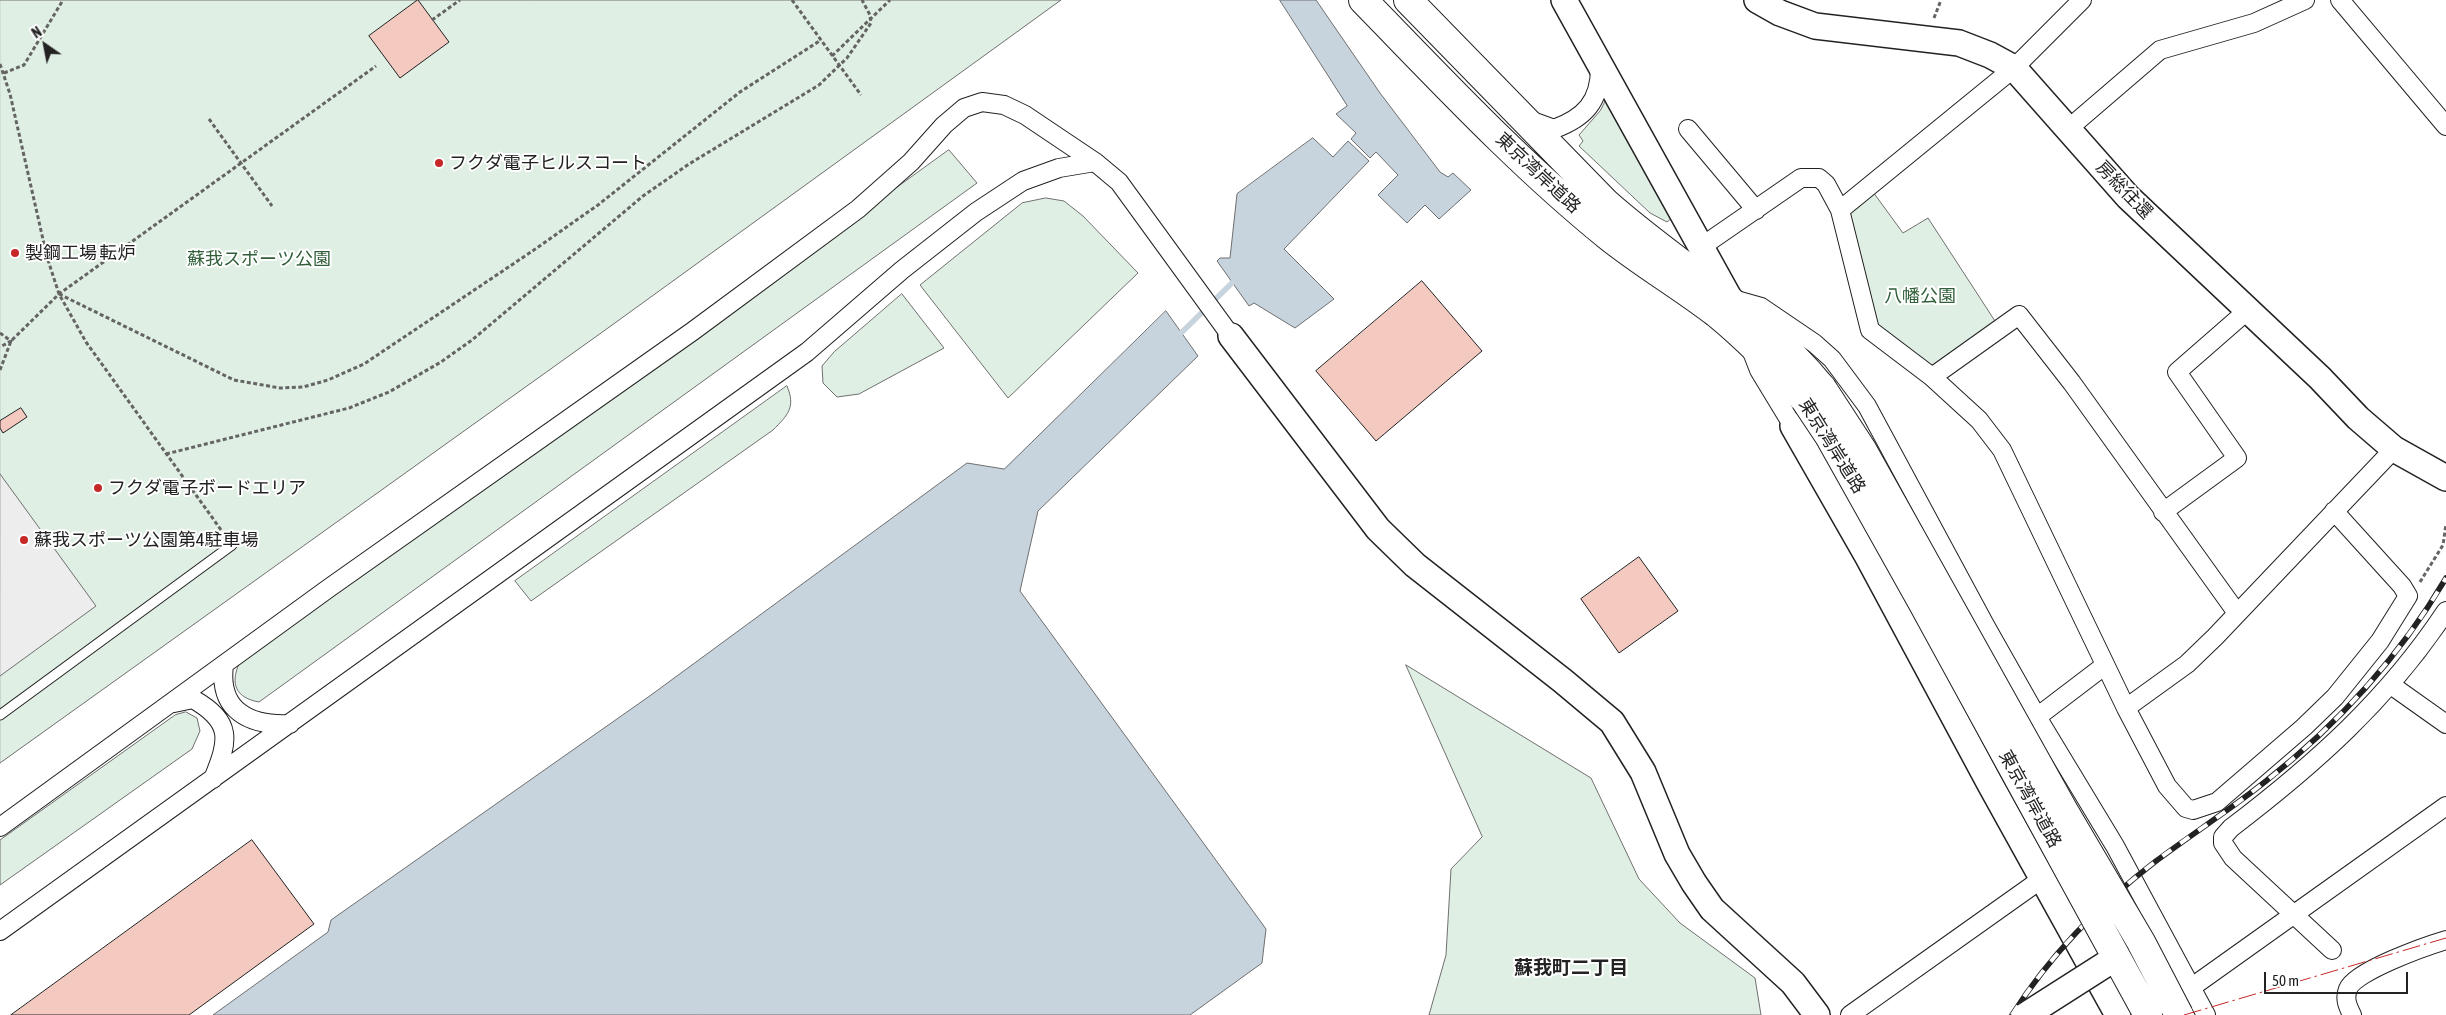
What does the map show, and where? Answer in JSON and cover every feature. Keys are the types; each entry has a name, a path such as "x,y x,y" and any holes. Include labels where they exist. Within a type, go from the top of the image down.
{"highway":[{"name":"東京湾岸道路","path":"1363,0 1494,133 1573,206 1608,236 1708,307 1813,394 1862,451 2064,811 2141,942 2179,1015"},
{"name":"東京湾岸道路","path":"1408,0 1606,203 1631,225 1730,299 1790,352 1813,394 1829,436 2148,1015"},
{"path":"2117,957 2141,942"}],"street":[{"path":"1564,0 1600,68 1730,299 1759,370 1868,557 2118,1015"},
{"name":"房総往還","path":"1757,0 1780,13 1815,26 1959,43 1990,55 2014,68 2128,197 2248,310 2358,418 2394,448 2446,478"},
{"path":"1840,210 2014,68 2082,0"},
{"path":"2068,129 2160,50 2254,23 2281,4 2305,0"},
{"path":"2340,0 2443,117"},
{"path":"1520,116 1539,125 1554,129 1565,125 1578,117 1593,102 1598,91 1600,68"},
{"path":"0,827 329,588 693,331 858,209 911,162 944,125 964,108 982,102 1004,105 1025,115 1095,162 1120,182 1186,276 1378,529 1415,565 1576,691 1612,722 1643,772 1677,854 1712,909 1793,983 1817,1015"},
{"path":"1688,129 1756,210"},
{"path":"0,931 807,352 902,270 976,212 1024,181 1058,168 1095,162"},
{"path":"1701,247 1802,178 1819,178 1826,184 1840,210 1870,330 1932,377 1979,420 2002,450 2104,666 2167,786 2186,808 2193,810 2204,808 2216,802 2335,697 2380,641 2408,596 2402,586 2334,511"},
{"path":"1730,299 1761,307 1796,329 1832,359 1855,388 1887,442 2037,717 2115,846 2206,1015"},
{"path":"2163,512 2237,458 2177,372 2248,310"},
{"path":"1932,377 2019,315 2072,383 2237,613"},
{"path":"2126,708 2187,664 2394,448"},
{"path":"2332,950 2233,858 2223,844 2223,838 2231,828 2323,754 2360,719 2391,685 2446,611"},
{"path":"224,665 222,682 226,696 237,709 251,720 268,725 290,724"},
{"path":"2037,717 2104,666"},
{"path":"2391,685 2446,724"},
{"path":"173,703 193,699 215,713 221,724 226,741 223,755 213,779"},
{"path":"2192,988 2446,806"},
{"path":"1850,1015 2044,878"},
{"path":"2078,941 2138,890"},
{"path":"2351,1015 2346,1002 2348,988 2364,972 2446,940"},
{"path":"2026,1015 2117,957"}],"lane":[{"path":"0,715 232,545"}],"path":[{"path":"4,73 24,65 63,0"},
{"path":"432,20 460,0"},
{"path":"792,0 861,95"},
{"path":"166,454 349,408 408,382 472,340 649,191 689,164 810,91 839,66 856,46 871,23 871,18 862,0"},
{"path":"832,56 890,0"},
{"path":"59,294 234,380 280,388 303,386 328,380 364,364 531,252 598,205 740,92 821,40"},
{"path":"0,64 4,73 47,257 59,294 86,342 232,545"},
{"path":"0,347 11,341 59,294 376,66"},
{"path":"209,119 272,206"},
{"path":"0,334 11,341"},
{"path":"0,370 11,341"},
{"path":"2408,596 2426,574 2443,546 2446,524"}],"green space":[{"name":"蘇我スポーツ公園","path":"0,0 1061,0 608,328 0,763"},
{"path":"1606,100 1673,217 1667,222 1650,213 1579,146 1583,141 1579,135 1600,111"},
{"path":"949,150 977,183 259,702 251,700 240,693 235,684 236,671 239,664"},
{"name":"八幡公園","path":"1873,192 1903,233 1928,218 1995,321 1932,367 1877,327 1843,211"},
{"path":"1046,198 1064,201 1083,216 1138,273 1008,398 920,285 1022,203"},
{"path":"902,294 944,348 859,394 837,397 823,383 822,366 834,352"},
{"path":"787,386 791,400 789,410 783,420 773,430 531,601 515,581"},
{"path":"1406,665 1591,778 1639,879 1680,923 1755,978 1761,1015 1429,1015 1446,955 1451,869 1482,837"},
{"path":"186,712 197,718 200,731 192,749 0,885 0,840 175,715"}],"shaded area":[{"path":"1280,0 1316,0 1380,93 1440,172 1448,177 1453,173 1471,190 1439,219 1425,205 1407,223 1378,195 1398,175 1376,152 1370,158 1351,139 1356,133 1336,114 1347,106"},
{"path":"1313,138 1333,157 1348,141 1369,161 1284,249 1334,299 1295,328 1254,303 1249,306 1217,261 1220,258 1230,258 1237,194"},
{"path":"1166,311 1198,356 1038,511 1020,591 1266,929 1262,963 1190,1015 213,1015 328,932 331,920 651,695 967,463 1004,469"},
{"name":"蘇我スポーツ公園第4駐車場","path":"0,474 96,606 0,676"}],"building":[{"path":"418,0 449,42 400,78 369,36"},
{"path":"1422,281 1482,351 1376,441 1316,371"},
{"path":"21,408 27,417 3,433 0,428 0,421"},
{"path":"1639,557 1678,611 1619,653 1581,599"},
{"path":"252,840 314,924 189,1015 11,1015"}],"waterway":[{"path":"1177,337 1237,278"}],"railway":[{"path":"2012,1015 2059,951 2115,895 2156,861 2266,781 2318,737 2342,713 2388,662 2428,607 2446,578"}],"power":[{"path":"2184,1015 2446,938"}],"place":[{"name":"フクダ電子ヒルスコート","path":"439,163"},
{"name":"製鋼工場 転炉","path":"15,253"},
{"name":"フクダ電子ボードエリア","path":"98,488"},
{"name":"蘇我スポーツ公園第4駐車場","path":"24,540"}],"district":[{"name":"蘇我町二丁目","path":"1571,968"}]}
